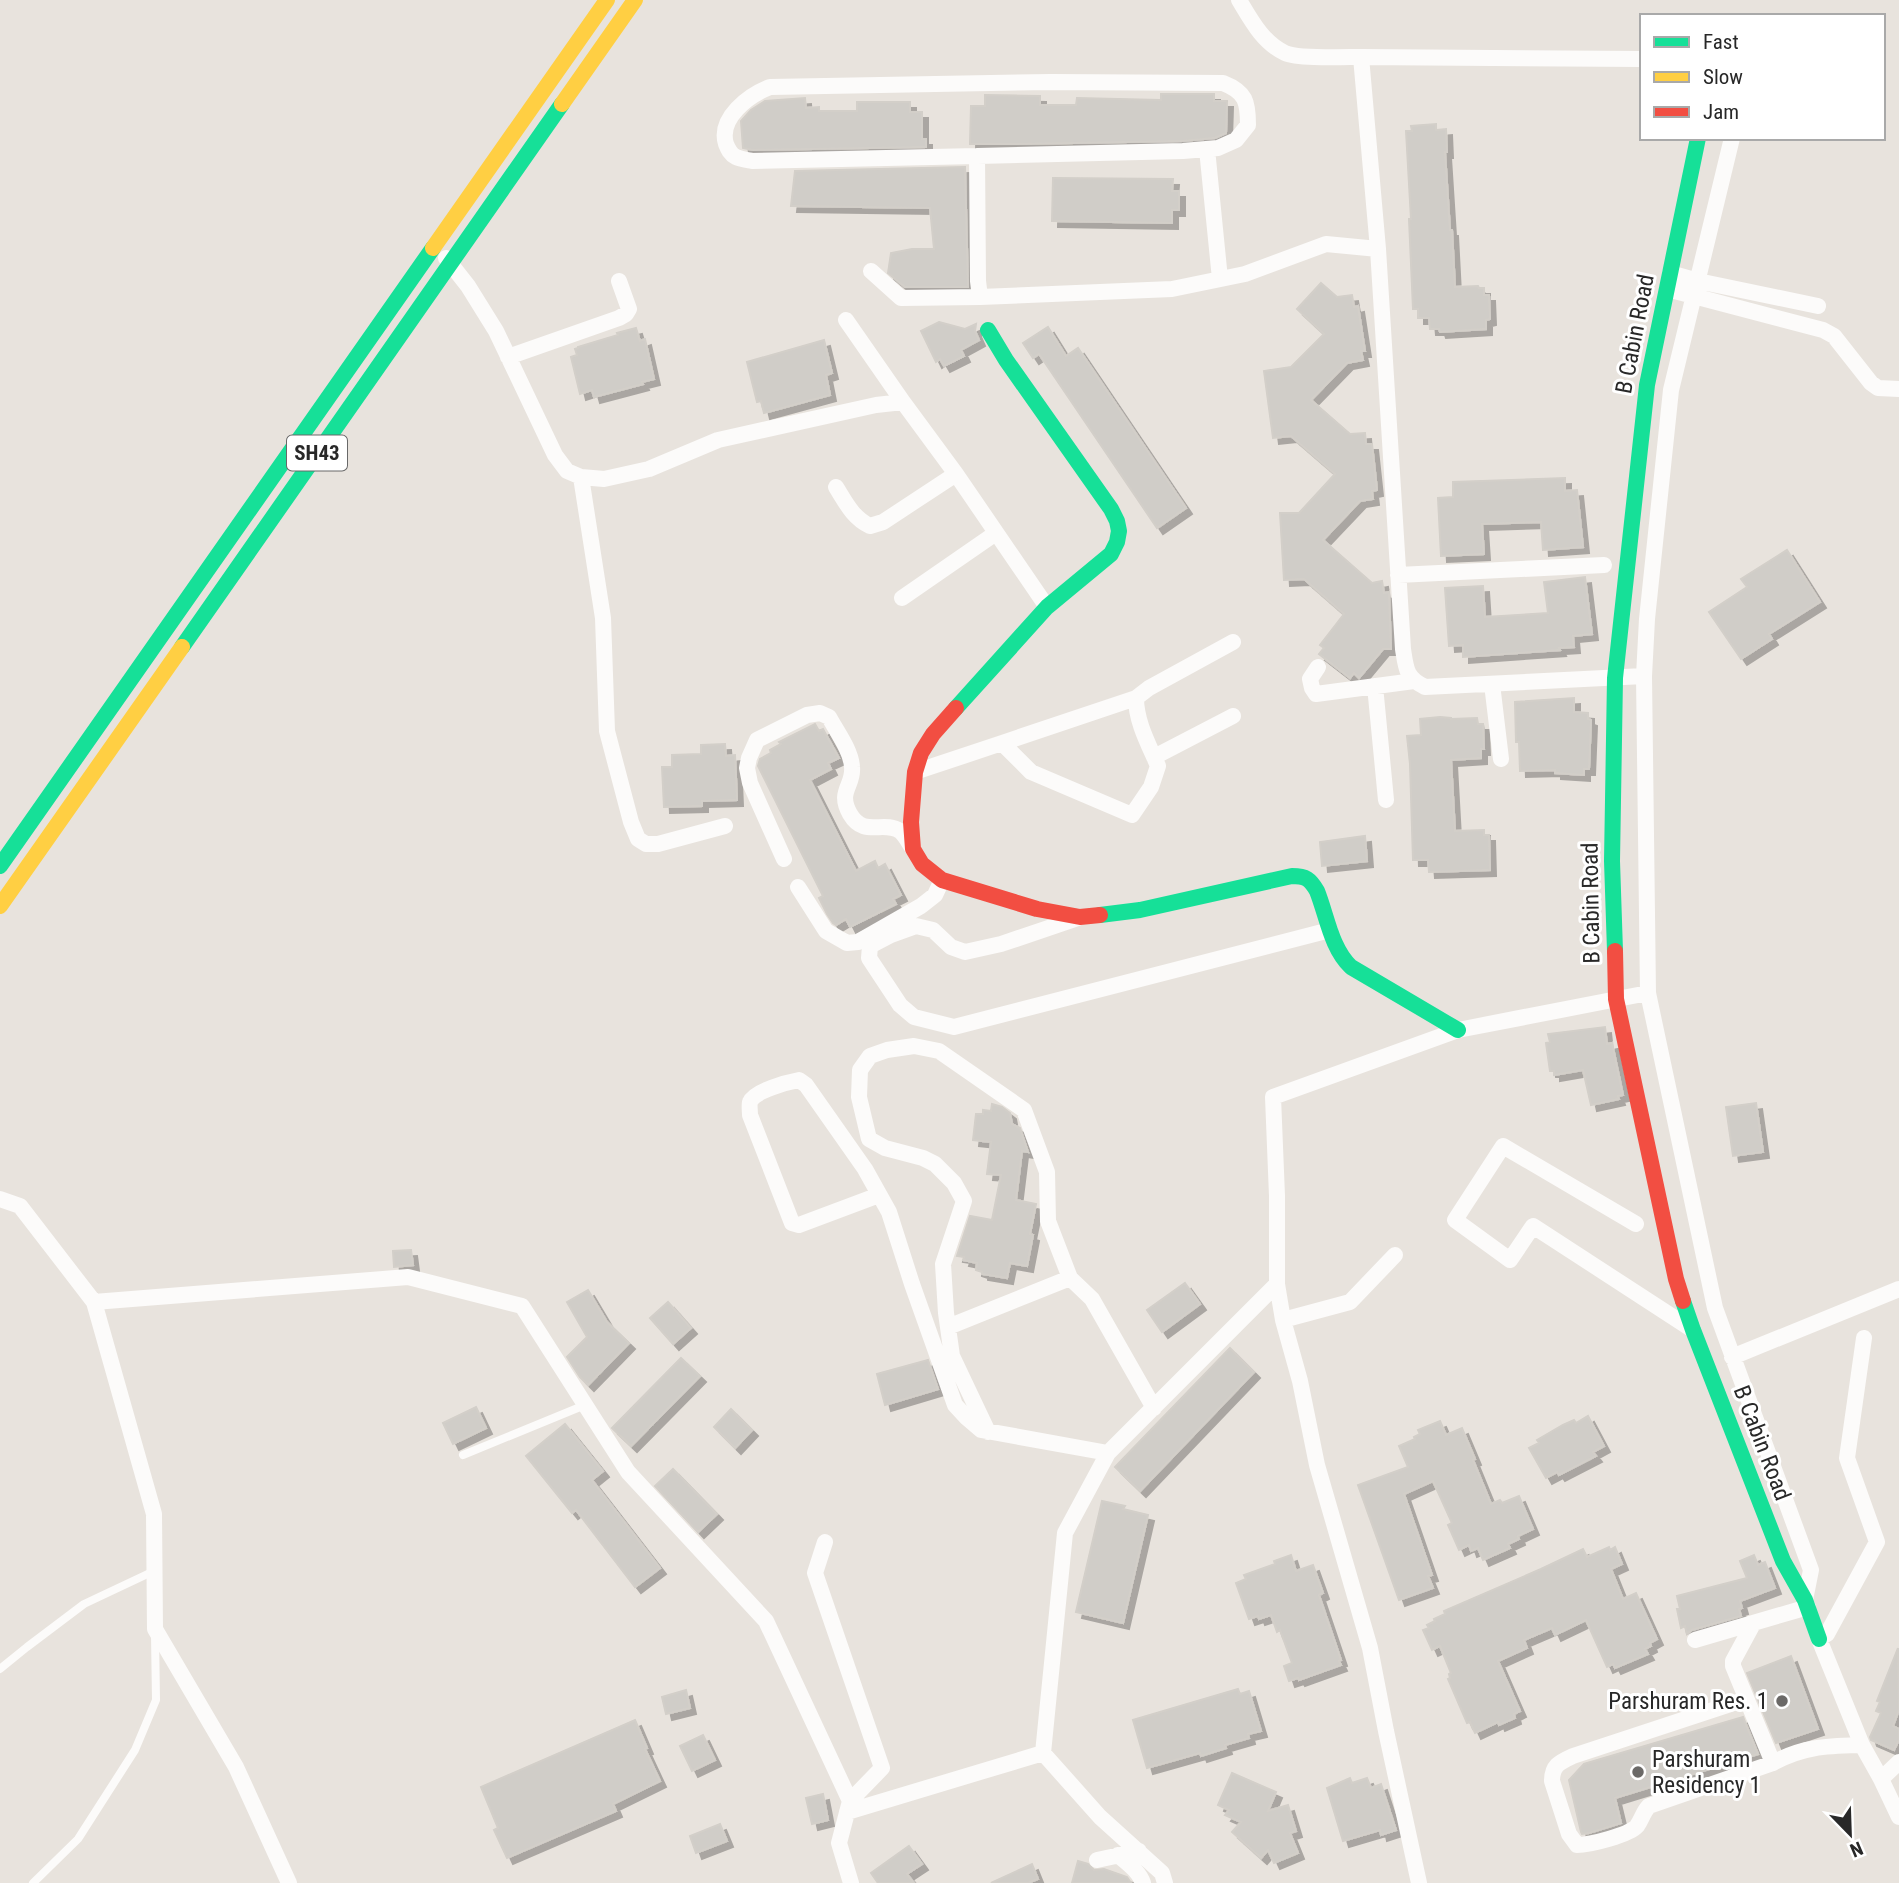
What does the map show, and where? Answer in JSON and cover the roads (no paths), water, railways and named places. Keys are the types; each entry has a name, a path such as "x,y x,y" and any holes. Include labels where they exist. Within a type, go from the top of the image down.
{"street":[{"name":"SH43","path":"0,866 607,0"},
{"name":"SH43","path":"0,906 635,0"},
{"path":"1239,0 1253,24 1269,42 1287,54 1640,59"},
{"path":"1361,57 1378,249 1402,649 1406,668 1414,681 1425,687 1644,676"},
{"path":"1051,82 1223,83 1235,87 1243,96 1248,110 1248,125 1236,140 1218,148 976,156 752,161 737,158 729,152 725,140 726,127 739,107 759,91 770,87 1051,82"},
{"name":"B Cabin Road","path":"1698,140 1647,385 1615,678 1612,861 1616,999 1676,1279 1693,1330 1783,1561 1806,1603 1819,1639"},
{"path":"1695,1640 1753,1623 1806,1603 1811,1570 1714,1308 1648,993 1644,676 1647,619 1671,390 1732,140"},
{"path":"1207,149 1220,279"},
{"path":"976,156 980,297"},
{"path":"871,271 901,298 1172,289 1245,274 1326,244 1378,249"},
{"path":"434,246 451,262 496,331 555,455 568,471 581,477 604,479 649,469 718,440 876,405 903,402"},
{"path":"508,356 626,314 628,303 619,281"},
{"path":"1668,281 1823,330 1834,336 1871,383 1878,388 1899,389"},
{"path":"1696,289 1818,306"},
{"path":"846,320 1047,607"},
{"path":"913,849 911,822 915,772 921,753 933,734 1047,607 1111,554 1120,532 1111,509 1006,360 988,330"},
{"path":"1647,385 1671,390"},
{"path":"836,487 853,514 860,522 870,526 883,522 956,474"},
{"path":"581,477 603,618 607,731 638,839 646,844 658,844 725,826"},
{"path":"902,598 996,533"},
{"path":"1398,575 1604,565"},
{"path":"915,772 1136,698 1149,688 1233,642"},
{"path":"1318,667 1310,680 1316,694 1414,681"},
{"path":"1492,684 1501,759"},
{"path":"1375,686 1386,800"},
{"path":"1002,743 1031,772 1132,815 1151,787 1158,766 1139,720 1136,698"},
{"path":"784,859 750,783 747,768 749,758 757,740 807,715 820,713 829,717 851,760 853,772 844,799 859,825 901,832 922,864 942,880 1037,909 1080,917"},
{"path":"1154,757 1233,716"},
{"path":"1330,930 954,1027 914,1017 900,1005 869,958 870,946 891,934 916,926 933,930 951,947 965,952 1001,944 1080,917 1140,910 1292,876 1308,878 1314,885 1341,958 1351,967 1458,1030"},
{"path":"799,887 826,931 847,943 858,942 921,906 934,895 942,880"},
{"path":"1419,1883 1370,1648 1317,1465 1300,1381 1283,1320 1277,1284 1273,1097 1458,1030 1648,993"},
{"path":"988,1432 952,1356 948,1327 943,1264 964,1202 954,1183 935,1164 885,1148 869,1139 859,1097 860,1070 870,1056 887,1050 914,1046 939,1051 1024,1110 1047,1172 1048,1221 1070,1278 1092,1299 1154,1408"},
{"path":"879,1195 799,1225 792,1223 750,1115 749,1103 754,1097 799,1080 806,1085 850,1148 879,1195 889,1212 955,1405 967,1418 981,1430 988,1432 1108,1453"},
{"path":"1636,1224 1503,1146 1455,1220 1510,1260 1533,1226 1693,1330"},
{"path":"0,1199 20,1206 94,1302 154,1514 155,1629 236,1767 289,1883"},
{"path":"1283,1320 1350,1302 1395,1255"},
{"path":"94,1302 408,1277 522,1306 628,1472 766,1621 848,1806"},
{"path":"948,1327 1070,1278"},
{"path":"1165,1883 1162,1873 1100,1817 1043,1753 1065,1533 1108,1453 1277,1284"},
{"path":"1732,1357 1899,1289"},
{"path":"1864,1338 1847,1458 1877,1542 1827,1634 1819,1639 1862,1745 1899,1817"},
{"path":"825,1542 815,1573 882,1768 848,1806 839,1843 851,1883"},
{"path":"1753,1623 1733,1661 1735,1672 1773,1763"},
{"path":"1746,1699 1573,1756 1555,1766 1552,1781 1569,1834 1577,1845 1630,1831 1638,1825 1649,1806 1773,1763 1790,1753 1816,1747 1862,1745"},
{"path":"848,1806 1043,1753"},
{"path":"1881,1779 1899,1762"},
{"path":"1097,1860 1139,1851"},
{"path":"1118,1856 1135,1871 1143,1883"}],"lane":[{"path":"463,1455 584,1405"},
{"path":"0,1669 84,1604 154,1571"},
{"path":"33,1883 78,1839 135,1750 156,1700 155,1629"}],"place":[{"name":"Parshuram Res. 1","path":"1782,1701"},
{"name":"Parshuram Residency 1","path":"1638,1772"}]}
